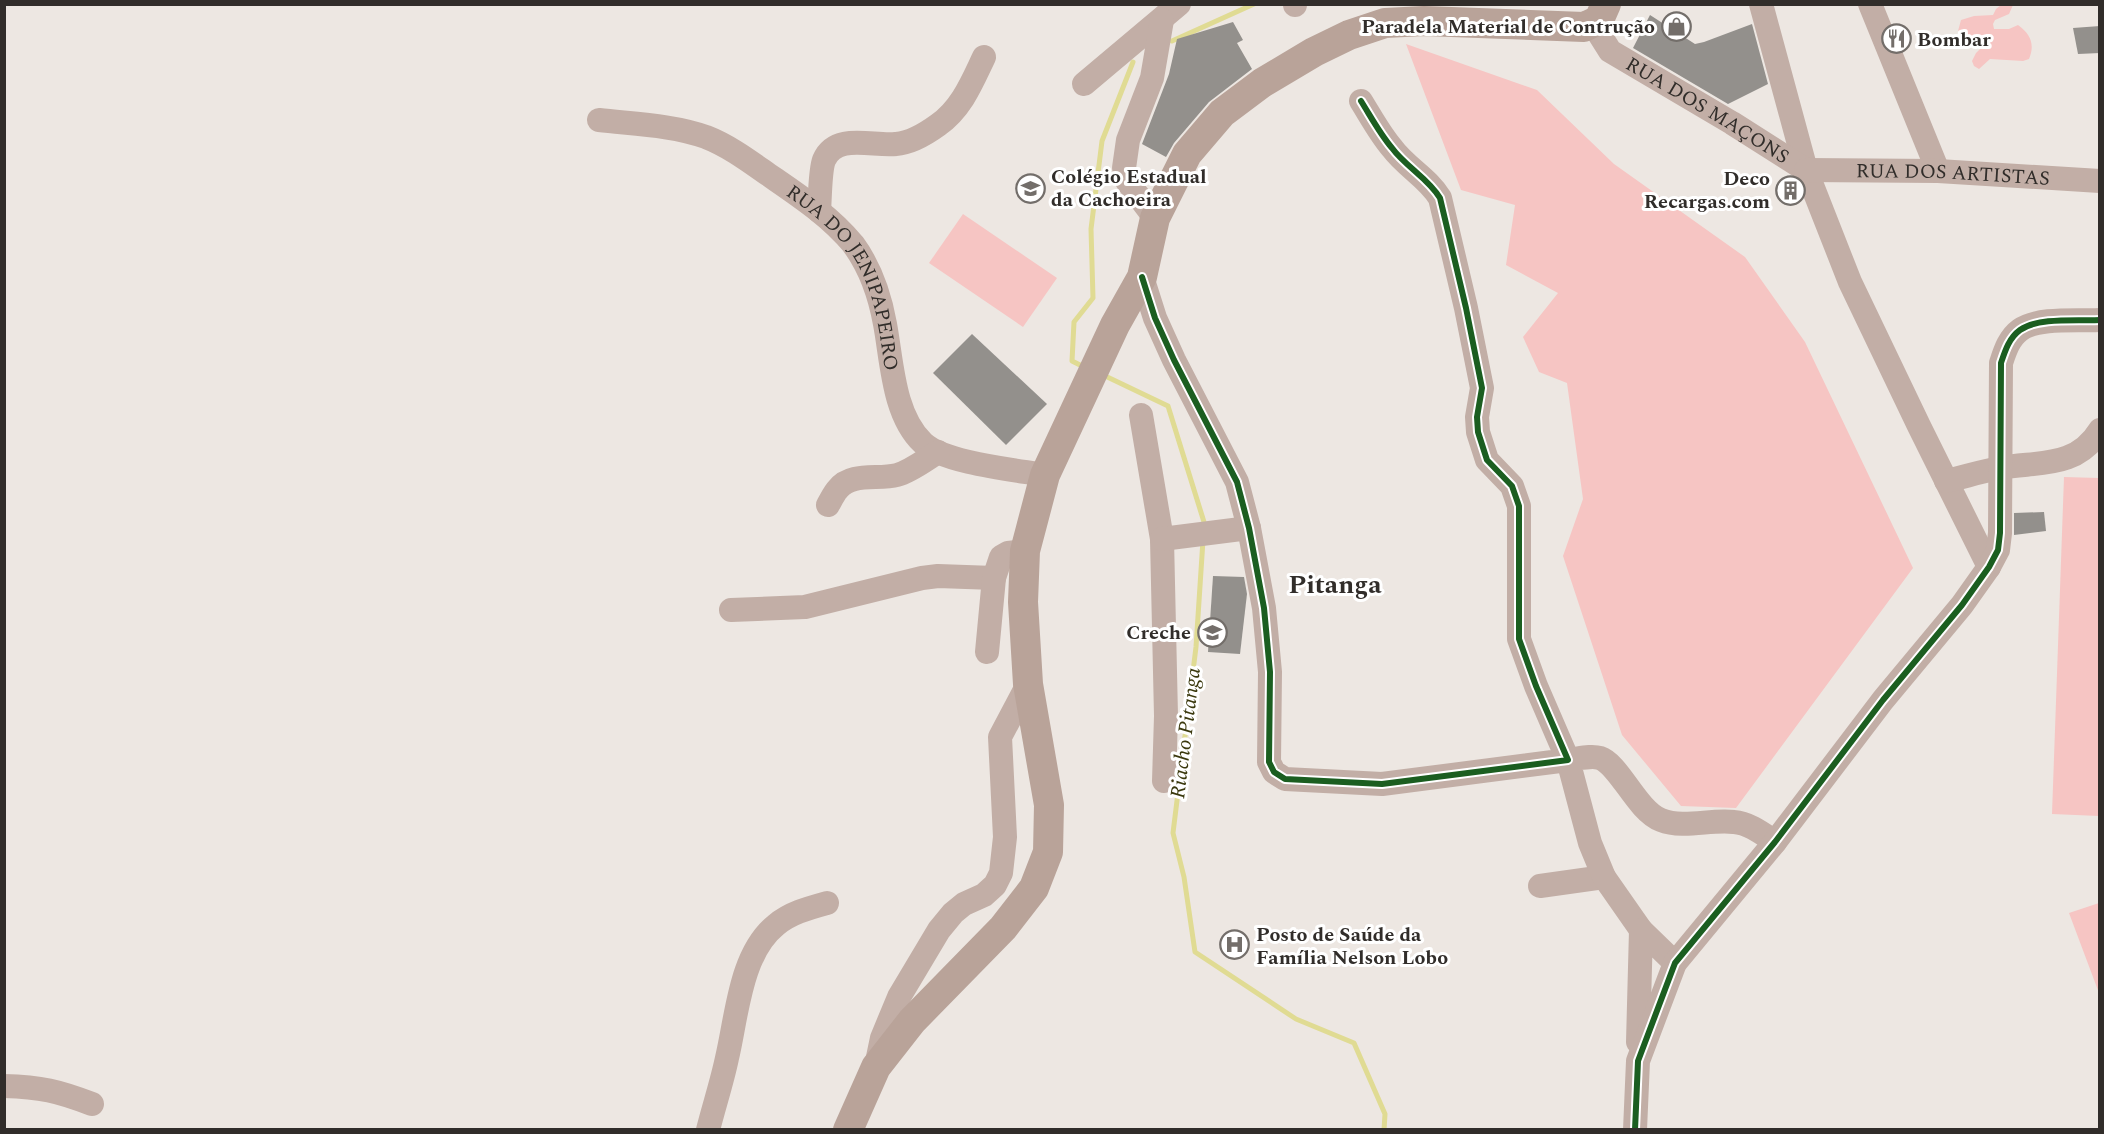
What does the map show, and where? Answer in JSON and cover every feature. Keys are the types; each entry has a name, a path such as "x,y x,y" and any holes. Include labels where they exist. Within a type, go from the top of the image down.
{"main road":[{"path":"848,1130 876,1067 912,1021 1003,928 1034,888 1048,852 1049,805 1028,684 1023,602 1025,551 1045,475 1115,326 1142,277 1155,218 1187,154 1222,113 1262,83 1314,52 1349,35 1385,24 1424,21 1584,27 1600,14"}],"street":[{"path":"1761,4 1806,170 1850,282 1989,567"},
{"path":"1870,4 1938,171"},
{"path":"1084,84 1171,12"},
{"path":"1155,218 1127,181 1124,168 1128,140 1152,78 1171,12"},
{"name":"RUA DOS MAÇONS","path":"1600,14 1610,51 1806,170"},
{"path":"819,211 824,160 831,150 844,144 863,142 897,144 916,138 938,125 957,109 984,57"},
{"path":"1361,101 1392,149 1431,184 1440,198 1482,388 1477,417 1478,432 1487,460 1512,486 1519,506 1519,639 1536,686 1568,760 1590,843 1604,877 1641,930 1675,963"},
{"name":"RUA DO JENIPAPEIRO","path":"599,120 676,130 706,137 736,152 819,211 853,245 875,282 885,323 894,387 910,426 923,444 938,453 972,462 1045,475"},
{"name":"RUA DOS ARTISTAS","path":"1806,170 1938,171 2100,181"},
{"path":"1142,277 1155,318 1174,360 1237,482 1249,528 1264,608 1270,672 1269,762 1274,772 1285,779 1382,784 1593,757 1604,760 1638,802 1659,820 1678,823 1735,822 1749,826 1775,842"},
{"path":"1638,1061 1675,963 1775,842 1825,774 1962,605 1998,550 2001,363 2008,343 2020,330 2041,322 2100,321"},
{"path":"1142,415 1162,539 1166,716 1164,781"},
{"path":"1946,481 2000,468 2055,463 2083,450 2100,430"},
{"path":"828,505 838,488 845,483 854,479 897,475 938,453"},
{"path":"1162,539 1249,528"},
{"path":"987,652 994,578 1001,557 1008,553 1025,551"},
{"path":"731,610 805,608 930,577 994,578"},
{"path":"876,1067 882,1038 899,997 939,930 964,904 984,895 995,885 1001,873 1005,837 1000,737 1028,684"},
{"path":"1540,885 1604,877"},
{"path":"708,1130 748,965 758,944 776,925 800,911 826,903"},
{"path":"1635,1130 1641,930"},
{"path":"4,1086 36,1086 92,1104"}],"shaded area":[{"path":"2001,5 2013,5 2009,14 1995,20 1994,29 2009,29 2018,25 2031,40 2031,54 2029,59 2023,61 1990,59 1979,69 1972,61 1985,44 1984,41 1964,39 1958,31 1961,20 1974,16 1993,15"},
{"path":"1406,44 1537,90 1614,164 1745,257 1805,342 1913,568 1736,808 1681,806 1622,735 1563,556 1583,499 1567,383 1539,372 1523,337 1558,293 1506,265 1515,205 1461,190"},
{"path":"963,214 1057,278 1023,327 929,263"},
{"path":"2064,477 2099,478 2099,816 2052,814"},
{"path":"2100,903 2099,993 2069,913"}],"building":[{"path":"1650,15 1695,44 1752,24 1768,84 1728,104 1633,48"},
{"path":"1233,22 1243,40 1237,43 1252,69 1209,102 1174,143 1166,157 1142,144 1169,74 1177,39"},
{"path":"2100,26 2100,53 2078,54 2073,28"},
{"path":"972,334 1047,404 1006,445 933,373"},
{"path":"2044,512 2046,531 2014,535 2014,513"},
{"path":"1213,576 1244,577 1247,594 1240,654 1208,652"}],"waterway":[{"path":"1172,41 1254,4"},
{"name":"Riacho Pitanga","path":"1084,367 1072,361 1074,322 1093,298 1091,229 1102,141 1133,62"},
{"name":"Riacho Pitanga","path":"1101,374 1168,406 1204,527"},
{"name":"Riacho Pitanga","path":"1203,540 1196,647 1173,833 1184,877 1195,952 1296,1019 1354,1043 1385,1114 1384,1130"}],"cycle path":[{"path":"1142,277 1155,318 1174,360 1237,482 1249,528 1264,608 1270,672 1269,762 1274,772 1285,779 1382,784 1568,760 1536,686 1519,639 1519,506 1512,486 1487,460 1478,432 1477,417 1482,388 1440,198 1392,148 1361,101"},
{"path":"1635,1130 1638,1061 1675,963 1775,842 1883,700 1962,605 1998,550 2001,363 2010,341 2020,330 2037,323 2058,320 2100,320"}],"place":[{"name":"Paradela Material de Contrução","path":"1676,26"},
{"name":"Bombar","path":"1896,39"},
{"name":"Colégio Estadual da Cachoeira","path":"1030,188"},
{"name":"Deco Recargas.com","path":"1791,190"},
{"name":"Creche","path":"1212,632"},
{"name":"Posto de Saúde da Família Nelson Lobo","path":"1235,945"}],"district":[{"name":"Pitanga","path":"1335,584"}]}
